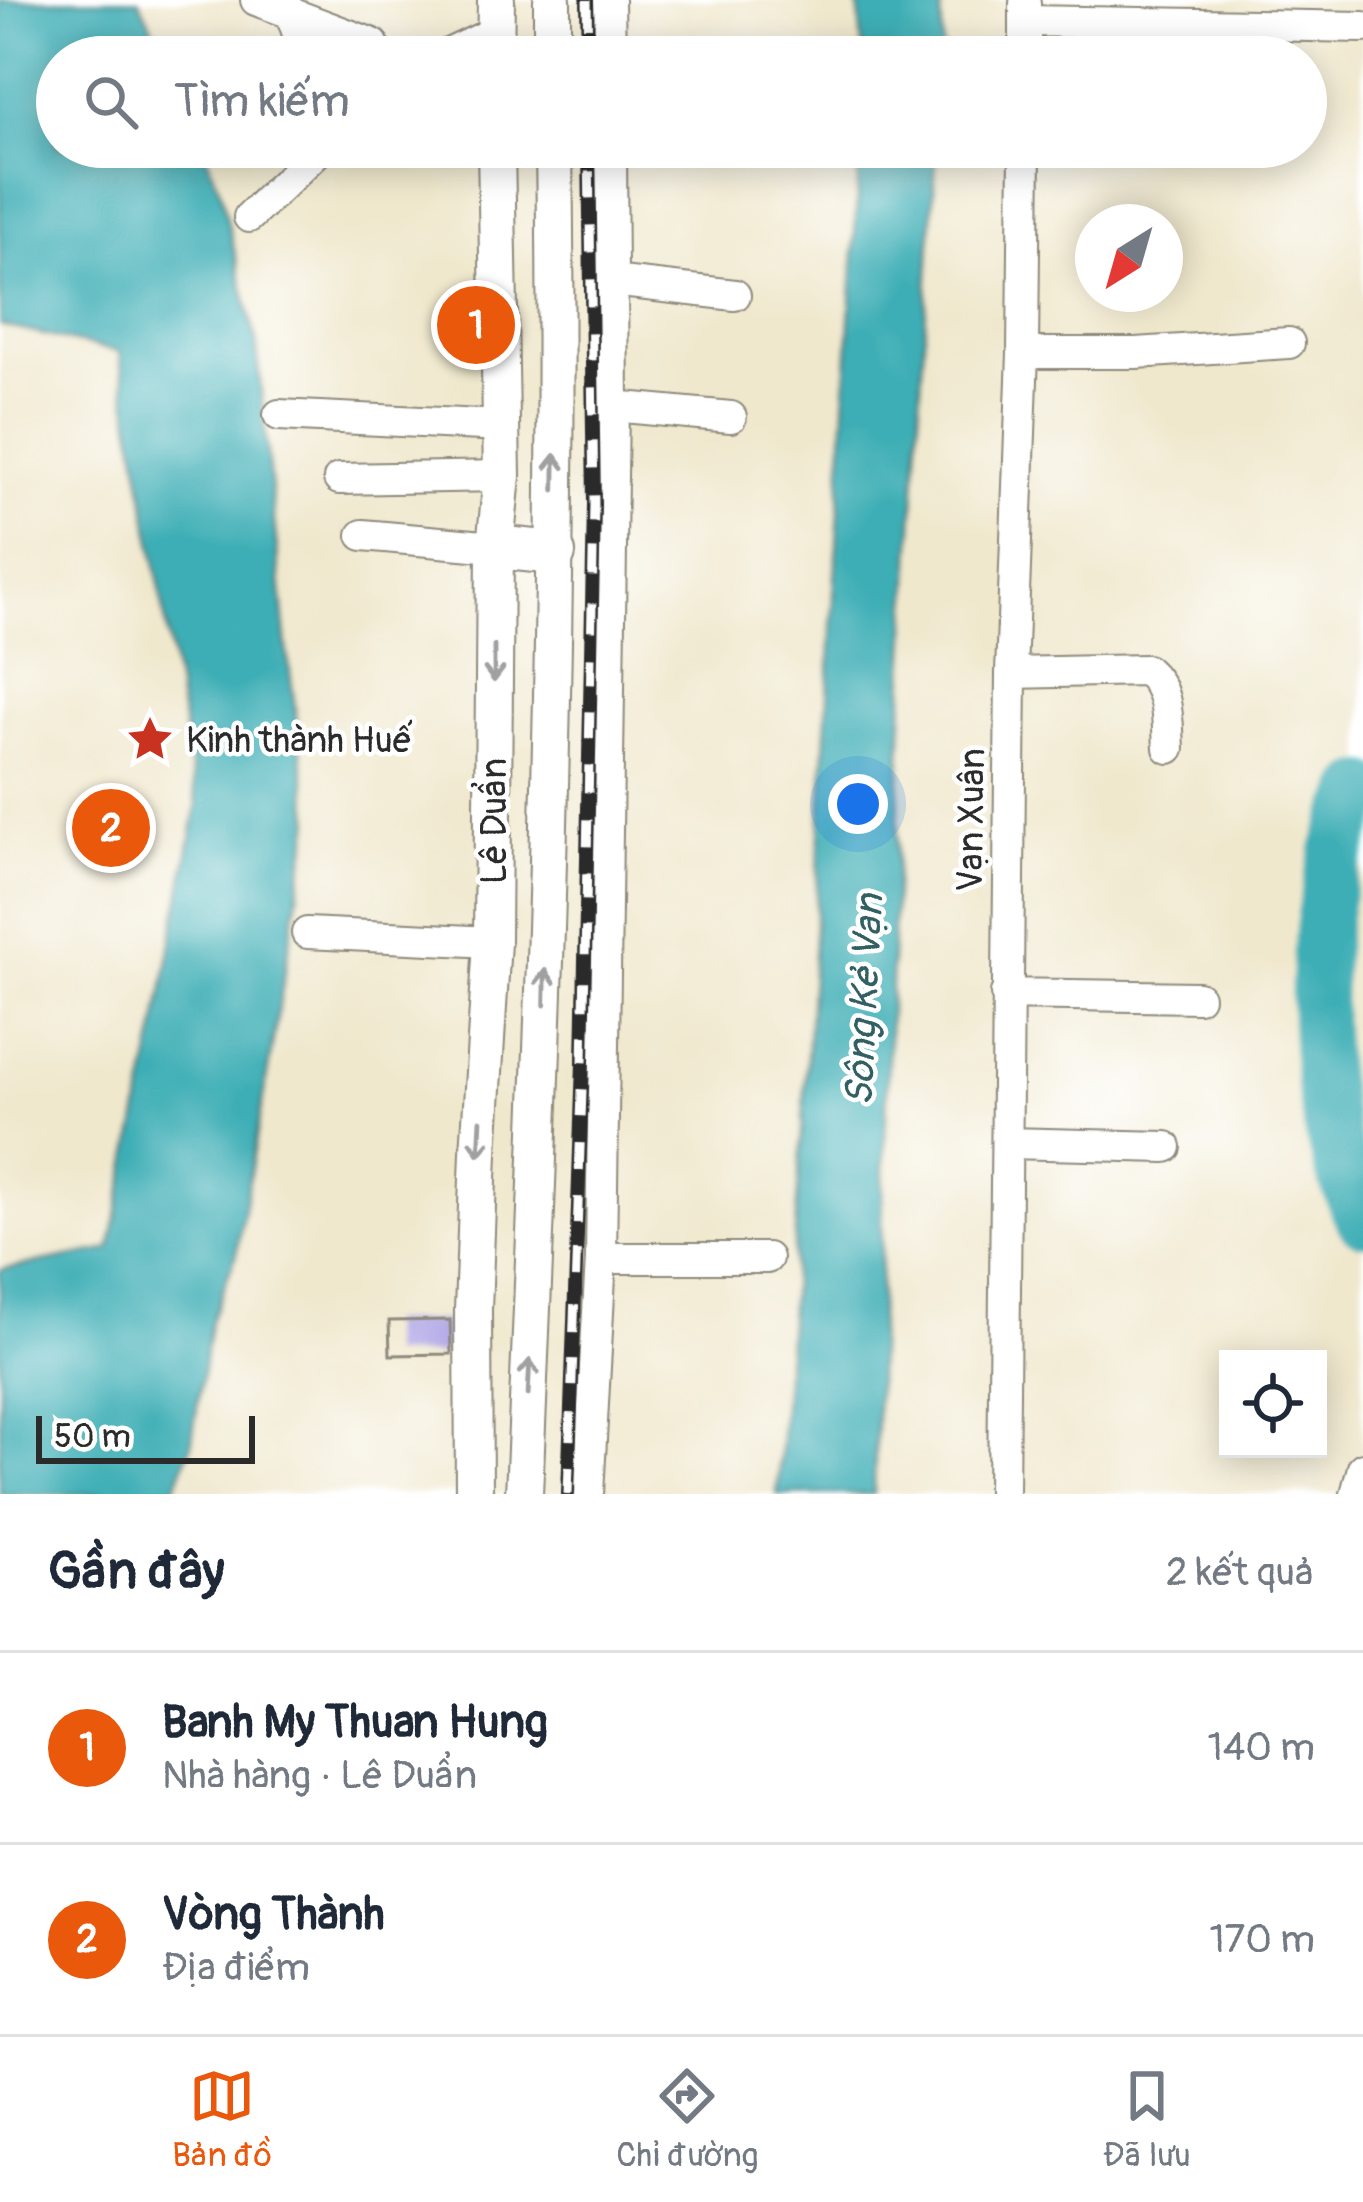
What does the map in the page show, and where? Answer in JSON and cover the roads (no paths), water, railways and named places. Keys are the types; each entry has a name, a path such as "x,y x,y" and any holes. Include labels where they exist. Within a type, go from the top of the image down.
{"highway":[{"path":"495,548 554,553"}],"main road":[{"path":"552,0 553,36"},
{"name":"Lê Duẩn","path":"474,1494 473,1310 492,942 495,548 502,476 496,168"},
{"name":"Lê Duẩn","path":"524,1494 545,1013 557,367 554,168"}],"street":[{"path":"256,0 354,36"},
{"path":"609,0 610,36"},
{"path":"1025,10 1262,27 1363,26"},
{"path":"290,11 299,36"},
{"path":"249,217 300,168"},
{"path":"588,1494 601,1258 613,406 611,168"},
{"name":"Vạn Xuân","path":"1003,1494 1011,674 1025,168"},
{"path":"612,281 735,295"},
{"path":"1023,353 1136,353 1289,343"},
{"path":"613,406 731,417"},
{"path":"279,415 502,426"},
{"path":"339,479 502,476"},
{"path":"363,535 495,548"},
{"path":"1011,674 1146,670 1157,679 1166,700 1169,748"},
{"path":"307,933 492,942"},
{"path":"1006,994 1198,997"},
{"path":"1007,1143 1166,1147"},
{"path":"601,1258 767,1258"},
{"path":"1356,1494 1363,1468"}],"water":[{"path":"0,0 139,0 156,36 36,36 36,168 211,168 256,341 288,657 311,821 236,1255 210,1324 191,1446 173,1494 0,1494 0,1270 110,1249 197,804 119,352 0,325"},
{"path":"858,0 941,0 942,36 861,36"},
{"name":"Sông Kẻ Vạn","path":"859,168 936,168 898,820 874,1494 777,1494"}],"waterway":[{"path":"1363,789 1331,878 1318,981 1318,1034 1332,1133 1363,1219"}],"railway":[{"path":"587,0 588,36"},
{"path":"568,1494 583,1062 594,504 589,168"}],"place":[{"name":"Banh My Thuan Hung","path":"476,325"},
{"name":"Kinh thành Huế","path":"150,739"},
{"name":"Vòng Thành","path":"111,828"}]}
